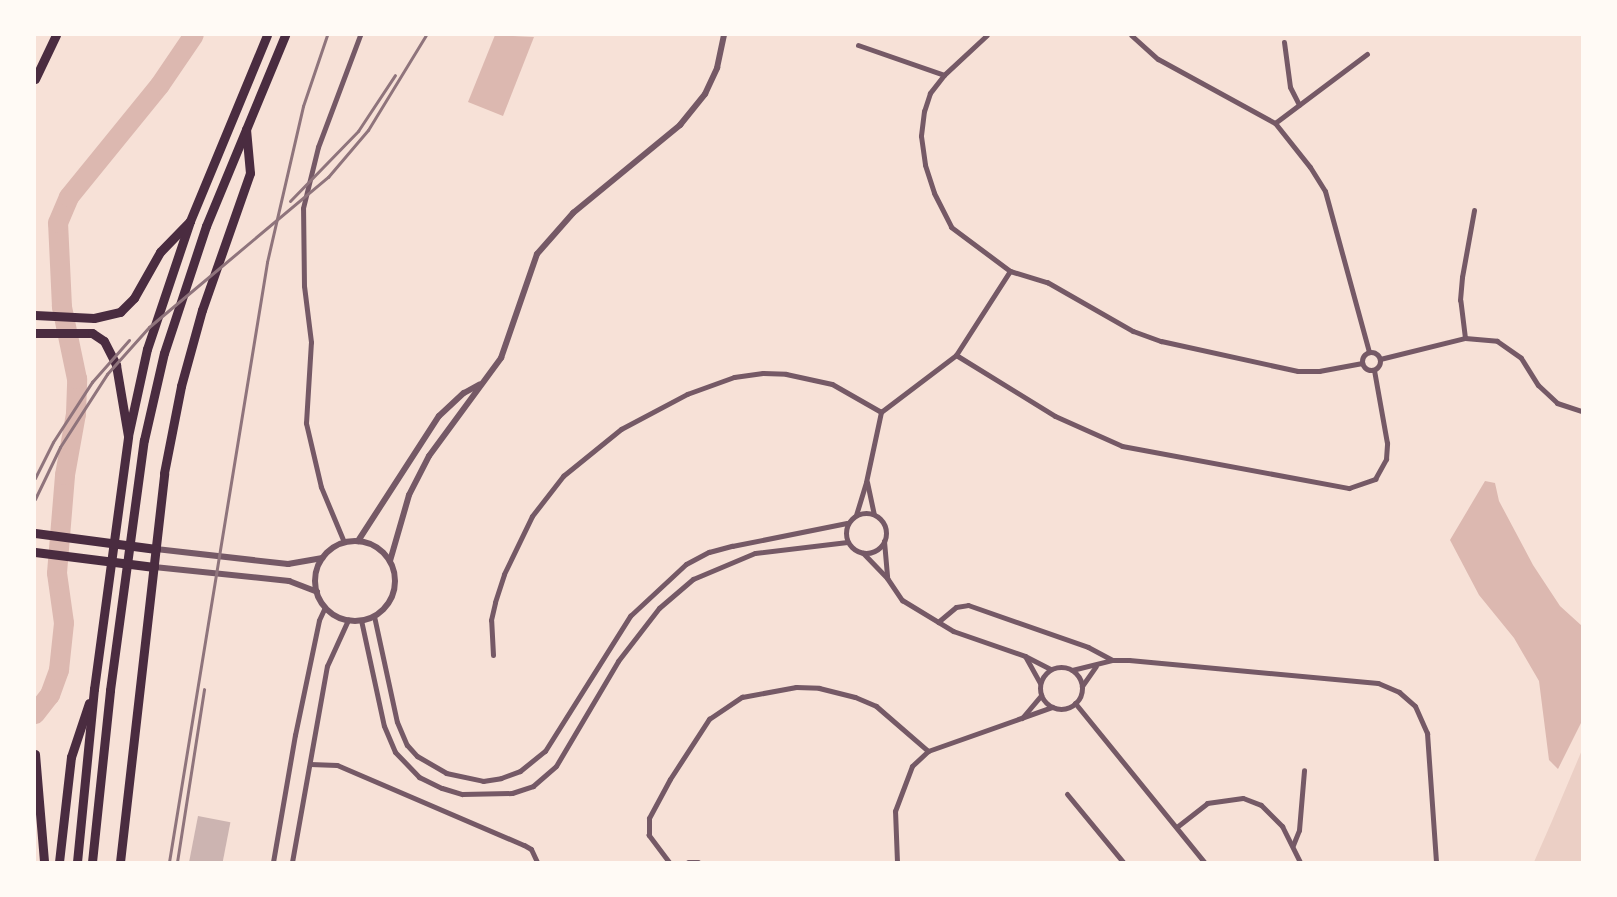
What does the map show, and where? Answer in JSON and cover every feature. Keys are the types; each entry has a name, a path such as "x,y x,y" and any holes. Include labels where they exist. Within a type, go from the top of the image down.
{"highway":[{"path":"35,79 56,35"},
{"path":"77,862 94,688 128,436 147,349 190,221 267,35"},
{"path":"92,862 110,690 144,440 164,353 188,278 246,126 285,35"},
{"path":"120,862 164,473 182,386 202,310 250,172 246,126"},
{"path":"37,316 94,318 120,312 134,298 160,252 190,221"},
{"path":"37,332 92,333 104,340 116,365 128,436"},
{"path":"35,533 44,537 156,549"},
{"path":"39,554 154,567"},
{"path":"58,862 71,757 94,688"},
{"path":"35,754 38,768 44,862"}],"street":[{"path":"344,542 321,487 306,423 311,342 304,286 302,236 303,208 318,147 360,35"},
{"path":"390,561 397,529 417,480 429,456 501,358 530,270 542,249 573,213 680,125 705,94 717,68 724,35"},
{"path":"987,35 944,75 930,93 921,136 934,193 952,227 1010,271 1047,282 1133,331 1161,341 1298,371 1318,371 1362,363"},
{"path":"1131,35 1158,58 1275,123 1325,191 1369,352"},
{"path":"1284,42 1290,87 1299,105"},
{"path":"858,45 944,75"},
{"path":"1275,123 1366,54"},
{"path":"1465,338 1460,300 1462,277 1474,210"},
{"path":"374,616 397,722 407,745 417,756 446,773 483,780 502,778 520,771 545,751 630,616 686,564 709,552 732,546 847,523 856,515 866,482 880,412 956,355 1010,271"},
{"path":"1380,359 1465,338 1484,338 1511,348 1521,358 1538,385 1557,403 1582,411"},
{"path":"1369,352 1377,354 1380,359 1380,365 1374,370 1368,370 1362,363 1364,355 1369,352"},
{"path":"956,355 1055,416 1122,446 1349,488 1375,479 1386,460 1387,443 1374,370"},
{"path":"493,655 491,620 495,602 504,574 532,516 563,476 621,429 687,394 734,377 763,372 786,374 832,384 880,412"},
{"path":"358,541 440,416 464,393 481,384"},
{"path":"866,482 874,514 886,528 884,541 887,578"},
{"path":"856,515 874,514"},
{"path":"847,523 847,542"},
{"path":"156,549 288,564 322,558 344,542 358,541 382,551 390,561 394,573 393,592 384,608 374,616 361,620 348,620 325,607 317,592 317,569 322,558"},
{"path":"863,553 876,550 884,541"},
{"path":"361,620 384,726 395,752 419,777 442,788 462,794 512,793 533,786 556,766 618,661 659,608 693,579 755,553 847,542 863,553 887,578 902,600 952,631 1025,656 1052,669 1065,667 1072,670 1082,686"},
{"path":"154,567 288,581 317,592"},
{"path":"938,622 956,607 968,605 1088,647 1112,660"},
{"path":"273,862 294,735 319,620 325,607"},
{"path":"292,862 327,666 348,620"},
{"path":"1025,656 1040,683 1041,695 1052,707"},
{"path":"1072,670 1112,660 1378,683 1399,692 1416,706 1427,733 1436,862"},
{"path":"897,862 895,811 912,766 928,752 1052,707 1064,709 1075,703 1082,686 1096,665"},
{"path":"1040,683 1052,669"},
{"path":"669,862 649,835 649,818 670,779 709,719 742,697 796,687 819,688 855,697 876,706 928,752"},
{"path":"1021,719 1041,695"},
{"path":"1075,703 1178,826 1204,862"},
{"path":"310,764 337,764 531,849 537,862"},
{"path":"1293,845 1299,830 1304,770"},
{"path":"1067,794 1123,862"},
{"path":"1178,826 1207,804 1243,798 1261,805 1282,826 1300,862"},
{"path":"688,862 698,862"}],"shaded area":[{"path":"495,35 534,37 503,116 468,102"},
{"path":"1485,481 1495,483 1499,501 1533,565 1560,606 1582,626 1582,721 1558,769 1549,760 1539,681 1514,638 1479,595 1450,540"},
{"path":"1582,750 1582,862 1534,862 1552,821"}],"building":[{"path":"198,816 230,822 223,862 189,862"}],"waterway":[{"path":"35,714 50,695 59,670 64,623 57,573 65,475 76,414 77,379 62,307 58,223 69,197 160,85 194,35"}],"railway":[{"path":"169,862 267,262 303,106 327,35"},
{"path":"35,499 60,447 107,374 149,327 328,177 368,130 426,35"},
{"path":"290,201 358,131 395,75"},
{"path":"35,478 53,442 92,382 129,340"},
{"path":"177,862 204,689"}]}
